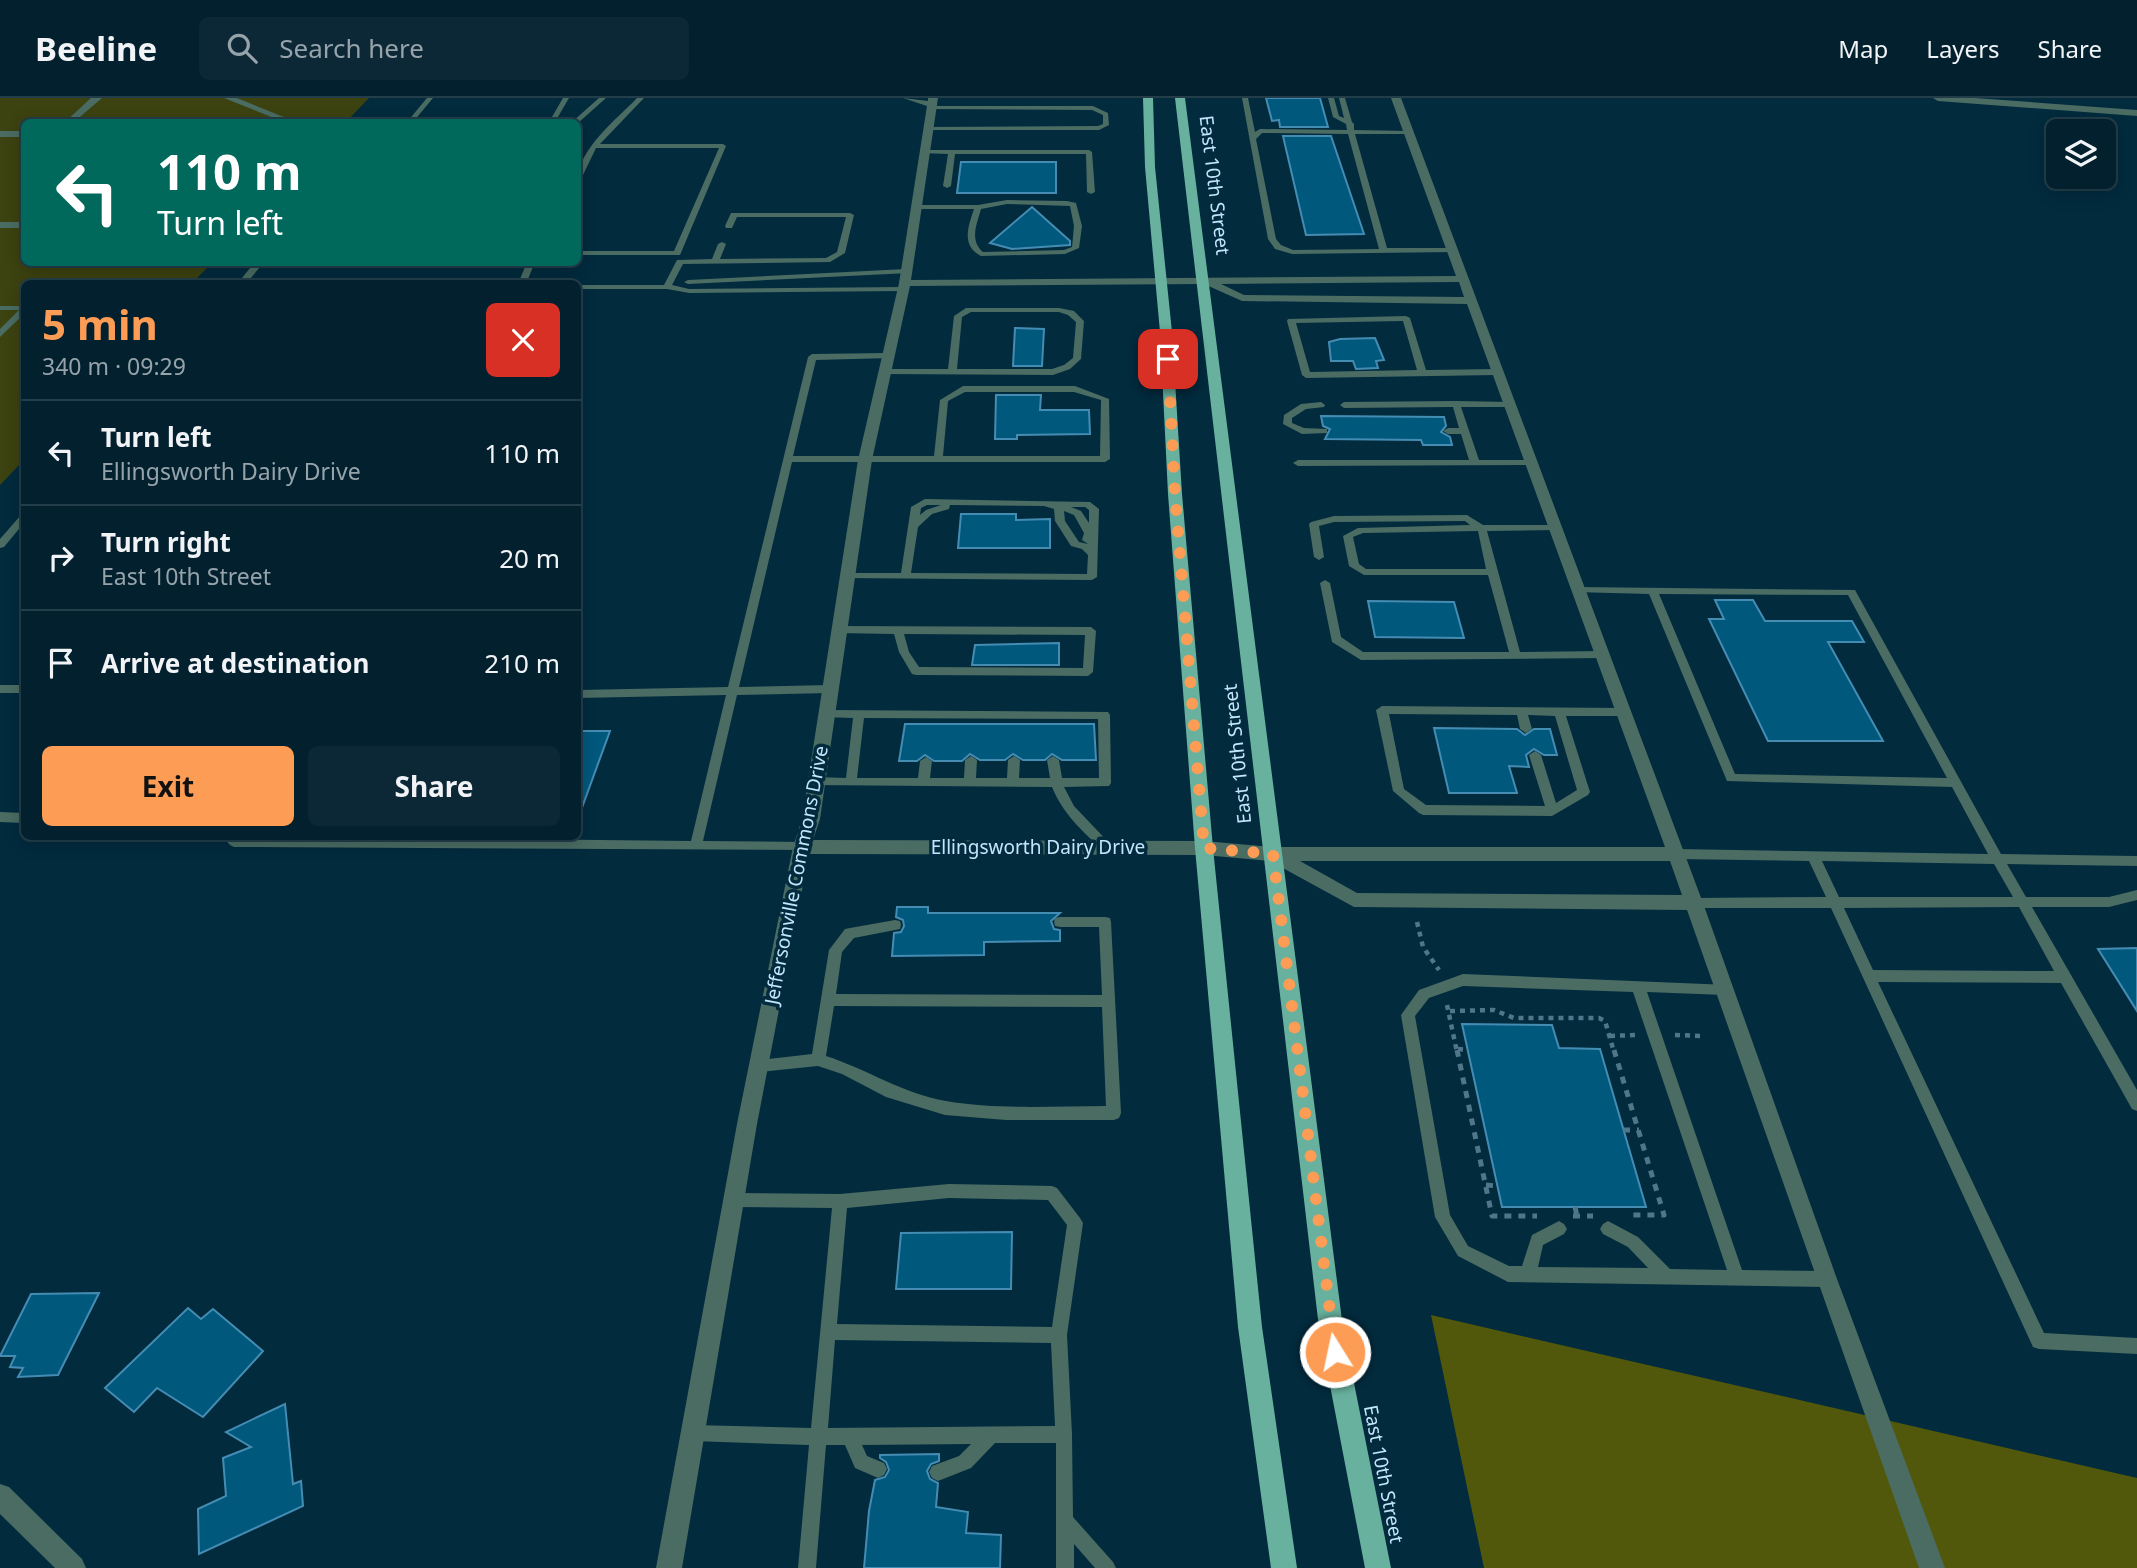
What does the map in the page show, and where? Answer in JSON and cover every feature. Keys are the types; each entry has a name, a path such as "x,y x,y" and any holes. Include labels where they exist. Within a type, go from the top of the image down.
{"main road":[{"name":"East 10th Street","path":"1148,98 1150,167 1204,848 1250,1327 1284,1568"},
{"name":"East 10th Street","path":"1180,98 1331,1328 1378,1568"}],"street":[{"path":"72,119 97,98"},
{"path":"229,98 277,119"},
{"path":"908,98 933,104"},
{"path":"1396,98 1694,903 1826,1279 1933,1568"},
{"path":"1938,98 2027,101 2137,113"},
{"name":"Jeffersonville Commons Drive","path":"669,1568 759,1066 802,847 811,818 864,460 905,281 923,152 933,104"},
{"path":"0,134 21,134"},
{"path":"0,225 21,225"},
{"path":"905,281 1461,279"},
{"path":"1203,281 1242,298 1469,301"},
{"name":"Ellingsworth Dairy Drive","path":"802,847 1204,848 1273,854 1676,854"},
{"name":"Ellingsworth Dairy Drive","path":"1273,854 1354,900 1694,903"},
{"path":"0,1496 74,1568"}],"lane":[{"path":"412,119 429,98"},
{"path":"554,119 566,98"},
{"path":"578,119 603,98"},
{"path":"581,164 594,146 641,98"},
{"path":"1245,98 1272,239 1278,247 1292,252 1451,250"},
{"path":"1331,98 1336,117 1352,128"},
{"path":"1342,98 1384,251"},
{"path":"927,130 1099,128 1106,125 1106,114 1093,108 933,104"},
{"path":"1252,139 1260,131 1352,128 1407,132"},
{"path":"594,146 723,146 667,287"},
{"path":"923,152 1089,152 1091,192"},
{"path":"947,186 952,152"},
{"path":"915,207 978,207 1007,202 1067,203 1073,205 1076,214 1078,241 1075,248 1066,252 981,254 974,250 970,240 978,207"},
{"path":"581,254 715,261 827,260 841,253 850,215 734,215 729,226"},
{"path":"715,261 722,244"},
{"path":"244,280 257,266"},
{"path":"667,287 681,283 905,281"},
{"path":"581,287 667,287 689,291 905,281"},
{"path":"0,308 21,309"},
{"path":"885,372 952,372 1053,372 1067,367 1077,359 1080,321 1071,313 1045,310 986,309 962,313 958,316 952,372"},
{"path":"0,334 21,312"},
{"path":"1422,373 1406,318 1291,321 1306,375 1496,372"},
{"path":"696,846 812,358 888,356"},
{"path":"787,459 864,460 938,460 1105,459 1105,399 1075,389 963,389 944,400 938,460"},
{"path":"1456,404 1475,463"},
{"path":"1344,405 1508,404"},
{"path":"1321,405 1304,406 1287,417 1288,424 1294,429 1324,431"},
{"path":"1448,431 1464,431"},
{"path":"1298,463 1530,463"},
{"path":"905,577 916,507 925,502 1087,503 1094,509 1089,550"},
{"path":"847,576 1092,577 1088,533 1078,513 1059,506 941,507 914,526"},
{"path":"1059,506 1060,521 1076,544 1089,550"},
{"path":"1319,557 1314,524 1334,519 1467,518 1482,529 1516,656"},
{"path":"0,545 21,520"},
{"path":"1492,572 1364,572 1354,566 1348,537 1361,530 1554,527"},
{"path":"1325,583 1336,639 1361,656 1602,655"},
{"path":"1578,590 1851,592 2021,902 2137,1104"},
{"path":"1653,591 1731,778 1956,783"},
{"path":"839,630 898,630 1091,631 1088,672 916,671 904,652 898,630"},
{"path":"581,694 830,689"},
{"path":"0,690 21,690"},
{"path":"1559,712 1584,792 1552,811 1423,810 1399,791 1382,710 1623,712"},
{"path":"1521,711 1527,729"},
{"path":"851,782 859,714"},
{"path":"816,782 1105,783 1104,715 1052,720 826,715"},
{"path":"1535,755 1552,811"},
{"path":"1013,783 1014,760"},
{"path":"1053,760 1054,783 1073,816 1107,848"},
{"path":"924,782 926,761"},
{"path":"970,782 971,761"},
{"path":"0,817 21,818"},
{"path":"232,840 802,847"},
{"path":"1676,854 2137,860"},
{"path":"1813,856 2039,1341 2137,1346"},
{"path":"1694,903 2109,902 2137,895"},
{"path":"759,1066 818,1060 846,1069 891,1092 945,1108 1006,1113 1114,1113 1105,922 1060,922"},
{"path":"818,1060 836,950 850,933 895,925"},
{"path":"1868,976 2064,976"},
{"path":"1724,989 1463,981 1424,994 1408,1015 1443,1217 1463,1251 1508,1274 1826,1279"},
{"path":"1638,986 1737,1277"},
{"path":"829,1000 1110,1001"},
{"path":"734,1200 840,1201 949,1191 1052,1193 1075,1223 1059,1335 1064,1434 1065,1568"},
{"path":"807,1568 840,1201"},
{"path":"1608,1220 1667,1277"},
{"path":"1528,1275 1537,1240 1562,1222"},
{"path":"828,1332 1059,1335"},
{"path":"693,1433 819,1437 1064,1434"},
{"path":"938,1472 965,1462 991,1435"},
{"path":"850,1436 861,1462 877,1469"},
{"path":"1065,1521 1107,1568"}],"path":[{"path":"1417,922 1423,947 1440,971"},
{"path":"1446,1003 1450,1011 1492,1216 1541,1216"},
{"path":"1450,1011 1494,1010 1514,1018 1534,1021 1599,1018 1605,1021 1664,1215 1608,1220 1577,1216 1562,1222"},
{"path":"1610,1036 1639,1035"},
{"path":"1673,1035 1702,1036"},
{"path":"1458,1049 1468,1050"},
{"path":"1623,1130 1639,1130"},
{"path":"1486,1185 1497,1186"},
{"path":"1575,1207 1577,1216"}],"green space":[{"path":"0,98 369,98 349,119 21,119 21,266 209,266 195,280 21,280 21,463 0,485"},
{"path":"1431,1315 2137,1478 2137,1568 1484,1568"}],"building":[{"path":"1266,98 1320,98 1328,127 1280,127 1279,120 1272,121"},
{"path":"1283,136 1331,136 1364,234 1306,235"},
{"path":"961,162 1056,162 1056,193 957,193"},
{"path":"1032,207 1070,241 1070,245 1012,249 990,243"},
{"path":"1015,328 1044,329 1042,366 1013,366"},
{"path":"1375,338 1384,360 1376,361 1378,368 1356,369 1353,361 1331,361 1329,342"},
{"path":"996,395 1041,395 1040,410 1089,410 1090,434 1017,435 1017,439 995,439"},
{"path":"1321,416 1444,417 1446,426 1441,432 1450,437 1452,445 1423,445 1421,440 1325,439 1330,429 1323,426"},
{"path":"961,514 1016,514 1016,520 1050,519 1050,548 958,548"},
{"path":"1715,600 1753,600 1765,621 1852,621 1864,642 1828,642 1883,741 1768,741 1709,619 1724,619"},
{"path":"1368,601 1454,602 1464,638 1375,637"},
{"path":"1059,643 1059,665 972,665 975,645"},
{"path":"905,724 1094,724 1096,760 1062,760 1052,754 1045,760 1023,760 1013,754 1005,760 980,760 970,754 962,761 934,761 925,755 917,761 899,761"},
{"path":"1434,728 1517,729 1525,735 1534,729 1550,729 1557,755 1544,755 1534,749 1526,755 1529,767 1509,766 1517,793 1449,793"},
{"path":"581,731 610,731 581,810"},
{"path":"897,907 928,907 928,913 1060,913 1051,921 1054,929 1060,930 1060,941 984,942 984,955 892,956 894,933 901,932 904,926 903,920 896,917"},
{"path":"2137,948 2137,1011 2098,949"},
{"path":"1462,1024 1552,1025 1559,1048 1600,1049 1646,1207 1502,1207"},
{"path":"1012,1232 1011,1289 896,1289 901,1233"},
{"path":"99,1293 58,1375 18,1377 23,1368 10,1367 15,1356 0,1356 31,1294"},
{"path":"188,1308 201,1319 213,1309 263,1351 203,1417 157,1388 134,1412 105,1388"},
{"path":"285,1404 293,1484 301,1481 303,1506 199,1554 198,1509 226,1496 223,1458 251,1447 226,1432"},
{"path":"939,1454 939,1461 931,1464 927,1471 930,1479 938,1483 936,1507 968,1512 966,1533 1001,1535 1000,1568 864,1568 869,1511 875,1480 885,1477 889,1470 880,1455"}],"route":[{"path":"1168,359 1175,494 1204,848 1273,854 1335,1352"}]}
